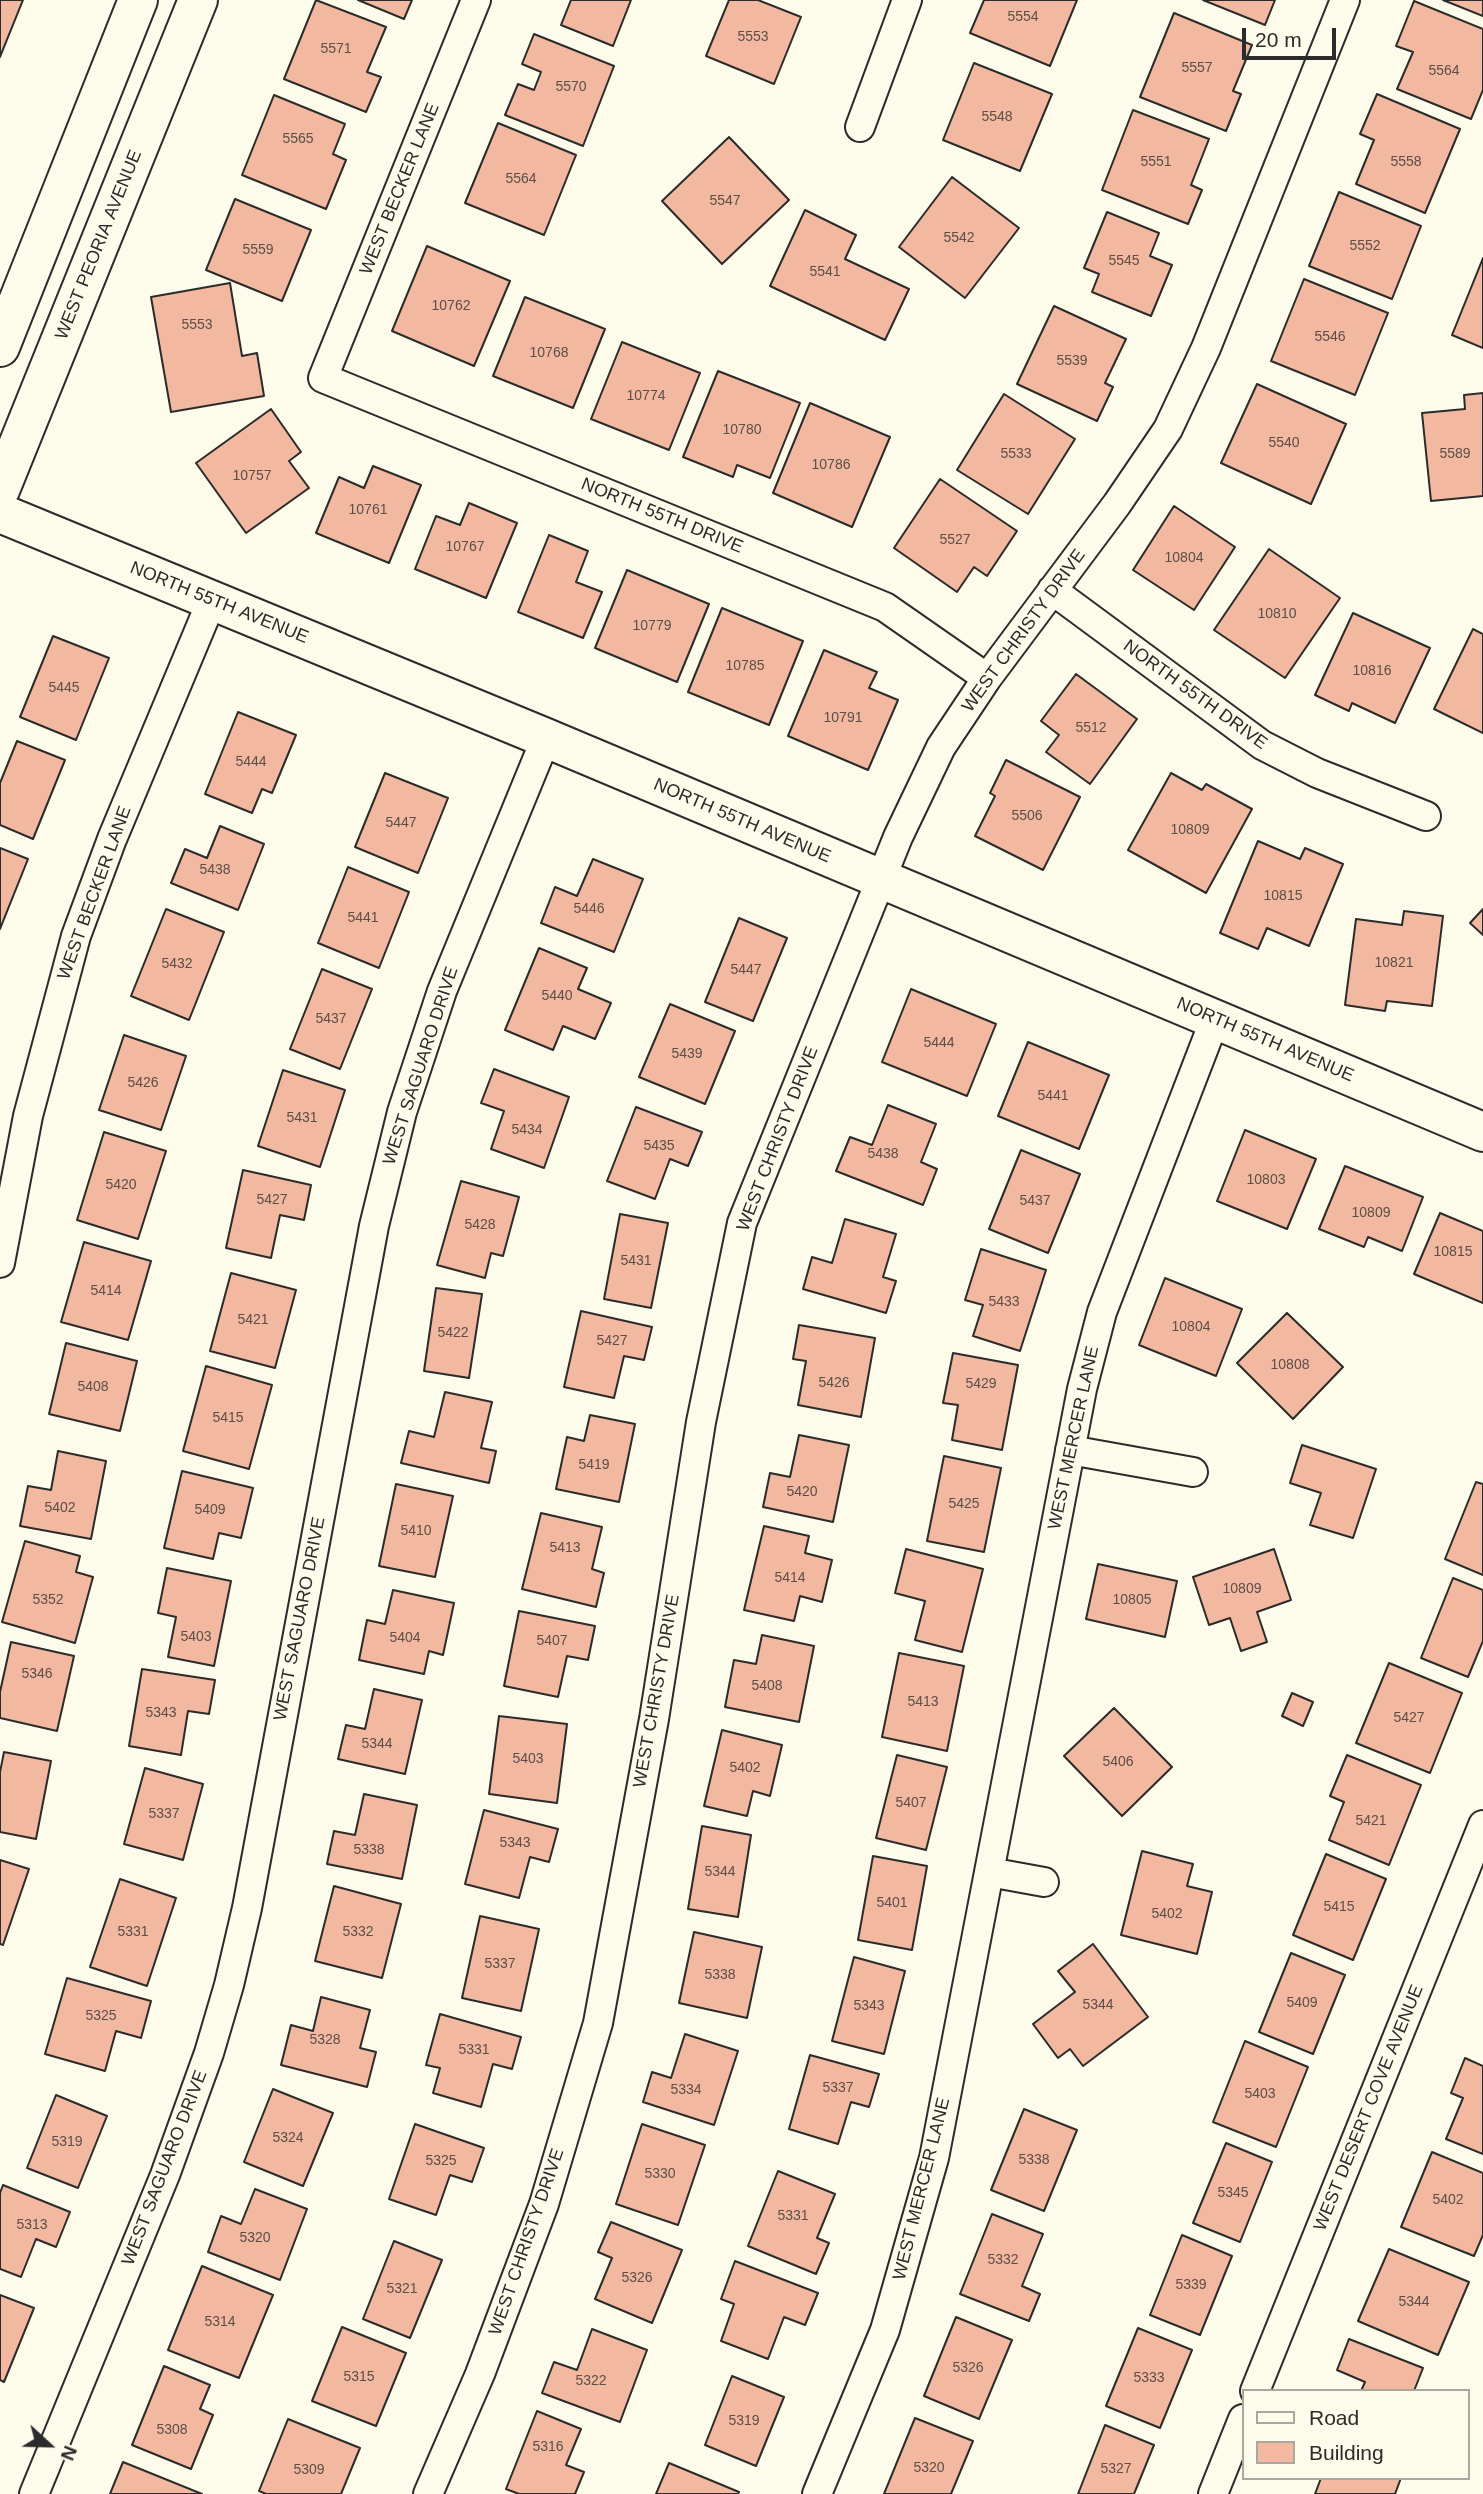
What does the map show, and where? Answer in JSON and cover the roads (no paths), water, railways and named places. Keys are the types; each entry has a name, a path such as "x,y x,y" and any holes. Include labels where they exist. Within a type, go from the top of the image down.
{"street":[{"path":"0,347 138,0"},
{"name":"WEST PEORIA AVENUE","path":"0,490 198,0"},
{"name":"WEST BECKER LANE","path":"323,378 476,0"},
{"path":"860,127 907,0"},
{"name":"WEST CHRISTY DRIVE","path":"428,2494 480,2374 544,2204 598,2023 654,1718 701,1422 742,1223 905,821 941,747 1168,429 1206,348 1345,0"},
{"name":"NORTH 55TH DRIVE","path":"323,378 885,607 988,678"},
{"name":"NORTH 55TH AVENUE","path":"0,513 546,738 1483,1132"},
{"name":"NORTH 55TH DRIVE","path":"1052,590 1262,745 1317,773 1426,816"},
{"name":"WEST BECKER LANE","path":"2,1245 28,1116 76,936 112,839 212,600"},
{"name":"WEST SAGUARO DRIVE","path":"34,2494 165,2175 209,2053 229,1985 249,1894 374,1226 402,1112 442,991 546,738"},
{"name":"WEST MERCER LANE","path":"817,2494 885,2330 934,2158 1082,1389 1102,1312 1215,1019"},
{"path":"1070,1450 1193,1472"},
{"name":"WEST DESERT COVE AVENUE","path":"1256,2389 1483,1825"},
{"path":"989,1872 1044,1882"},
{"path":"1213,2494 1242,2422"}]}
